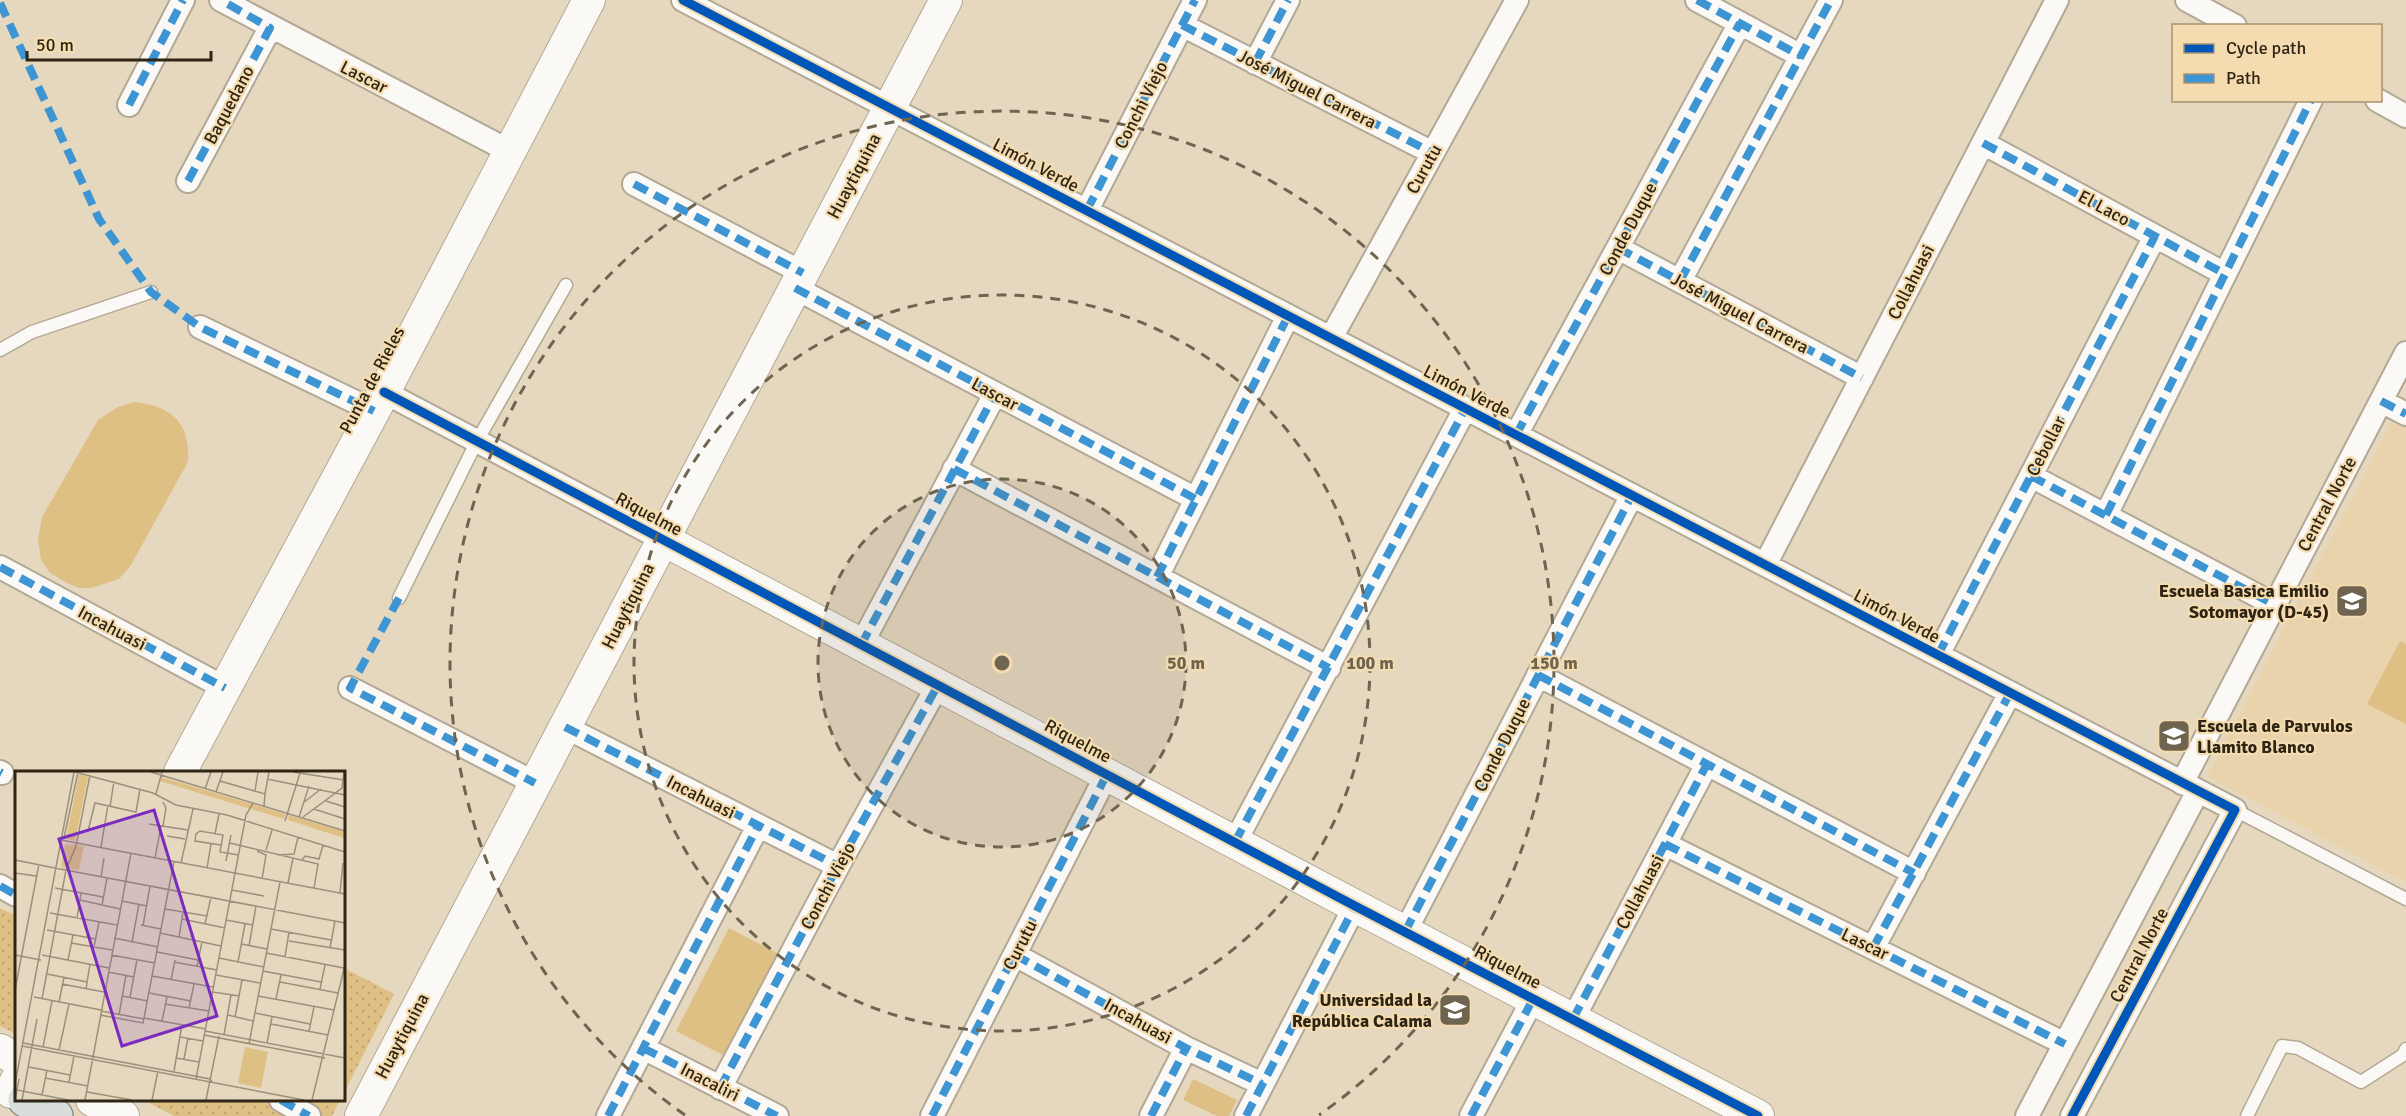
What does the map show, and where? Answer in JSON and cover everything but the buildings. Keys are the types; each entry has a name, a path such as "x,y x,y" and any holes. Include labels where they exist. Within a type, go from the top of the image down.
{"main road":[{"path":"31,1101 56,1116"}],"street":[{"path":"129,105 183,0"},
{"name":"Lascar","path":"221,0 270,28 509,152"},
{"name":"Punta de Rieles","path":"181,771 379,401 589,0"},
{"name":"Limón Verde","path":"683,0 2235,810"},
{"name":"Huaytiquina","path":"361,1116 946,0"},
{"name":"Conchi Viejo","path":"1087,210 1195,0"},
{"path":"1255,63 1288,0"},
{"name":"Curutu","path":"1330,338 1517,0"},
{"path":"1697,0 1801,56"},
{"path":"1680,281 1831,0"},
{"name":"Collahuasi","path":"1765,565 2057,0"},
{"path":"2187,0 2231,24"},
{"name":"Conde Duque","path":"1516,435 1740,23"},
{"name":"José Miguel Carrera","path":"1182,25 1433,153"},
{"name":"Baquedano","path":"188,181 270,28"},
{"path":"2106,515 2310,102"},
{"path":"2382,102 2406,116"},
{"name":"El Laco","path":"1983,143 2225,274"},
{"name":"Lascar","path":"634,184 995,394 1196,499"},
{"name":"Cebollar","path":"1938,655 2155,236"},
{"name":"José Miguel Carrera","path":"1618,248 1862,378"},
{"path":"1157,577 1288,316"},
{"name":"Riquelme","path":"200,327 477,441 1355,906 1758,1116"},
{"name":"Central Norte","path":"2027,1116 2065,1044 2190,787 2275,605 2406,354"},
{"path":"861,645 995,394"},
{"path":"2381,401 2406,414"},
{"path":"1235,842 1465,409"},
{"path":"954,470 1329,668"},
{"path":"2031,476 2275,605"},
{"name":"Conde Duque","path":"1405,932 1632,495"},
{"name":"Incahuasi","path":"0,567 225,688"},
{"path":"1538,675 1914,873"},
{"name":"Conchi Viejo","path":"720,1088 838,866 938,685"},
{"path":"350,688 536,783"},
{"path":"1873,948 2010,693"},
{"name":"Incahuasi","path":"565,727 838,866"},
{"name":"Collahuasi","path":"1573,1019 1707,764"},
{"name":"Curutu","path":"932,1116 1107,774"},
{"name":"Central Norte","path":"2072,1116 2235,810"},
{"path":"608,1116 758,826"},
{"name":"Lascar","path":"1665,844 2065,1044"},
{"path":"0,886 15,894"},
{"path":"1245,1116 1355,906"},
{"name":"Incahuasi","path":"1016,955 1186,1048 1262,1084"},
{"path":"1471,1116 1533,999"},
{"name":"Inacaliri","path":"643,1048 777,1116"},
{"path":"1151,1116 1186,1048"},
{"path":"0,1050 15,1058"},
{"path":"94,1101 123,1116"},
{"path":"283,1101 309,1116"}],"lane":[{"path":"399,598 477,441 566,285"},
{"path":"0,350 32,332 151,292"},
{"path":"2235,810 2406,899"},
{"path":"2247,1116 2282,1046 2298,1048 2361,1082 2403,1055 2406,1049"}],"shaded area":[{"path":"133,402 158,407 176,418 186,437 188,462 131,565 119,579 91,588 79,588 50,573 41,560 38,539 42,517 98,420 118,407"},
{"name":"Escuela Basica Emilio Sotomayor (D-45)","path":"2393,419 2406,425 2406,882 2207,776"},
{"path":"2400,641 2406,644 2406,724 2367,704"},
{"path":"0,908 15,916 15,1034 0,1026"},
{"path":"729,928 777,953 725,1056 676,1031"},
{"path":"345,969 394,994 345,1091"},
{"path":"1193,1079 1237,1100 1229,1116 1217,1116 1183,1100"},
{"path":"146,1101 340,1101 332,1116 174,1116"}],"marked path":[{"path":"129,105 183,0"},
{"path":"188,181 270,28 221,0"},
{"path":"1087,210 1195,0"},
{"path":"1255,63 1288,0"},
{"path":"1697,0 1801,56"},
{"path":"1680,281 1831,0"},
{"path":"0,3 99,219 151,292 200,327 374,411"},
{"path":"1516,435 1740,23"},
{"path":"1182,25 1433,153"},
{"path":"2106,515 2310,102"},
{"path":"1983,143 2225,274"},
{"path":"634,184 803,273"},
{"path":"1938,655 2155,236"},
{"path":"1618,248 1862,378"},
{"path":"795,288 1196,499"},
{"path":"1157,577 1288,316"},
{"path":"861,645 995,394"},
{"path":"2381,401 2406,414"},
{"path":"1235,842 1465,409"},
{"path":"954,469 1329,668"},
{"path":"2031,476 2275,605"},
{"path":"1405,932 1632,495"},
{"path":"0,567 225,688"},
{"path":"399,598 350,688 535,783"},
{"path":"1538,675 1914,873"},
{"path":"720,1088 838,866 938,685"},
{"path":"1873,948 2010,693"},
{"path":"565,727 838,866"},
{"path":"1573,1019 1707,764"},
{"path":"932,1116 1107,774"},
{"path":"608,1116 758,826"},
{"path":"1665,844 2065,1044"},
{"path":"0,886 15,894"},
{"path":"1246,1116 1355,906"},
{"path":"1015,955 1186,1048 1262,1084"},
{"path":"1471,1116 1533,999"},
{"path":"643,1048 777,1116"},
{"path":"1151,1116 1186,1048"},
{"path":"283,1101 309,1116"}],"cycle path":[{"path":"683,0 2235,810 2072,1116"},
{"path":"384,392 1355,906 1758,1116"}],"place":[{"name":"Escuela Basica Emilio Sotomayor (D-45)","path":"2352,601"},
{"name":"Escuela de Parvulos Llamito Blanco","path":"2174,736"},
{"name":"Universidad la República Calama","path":"1455,1010"}]}
